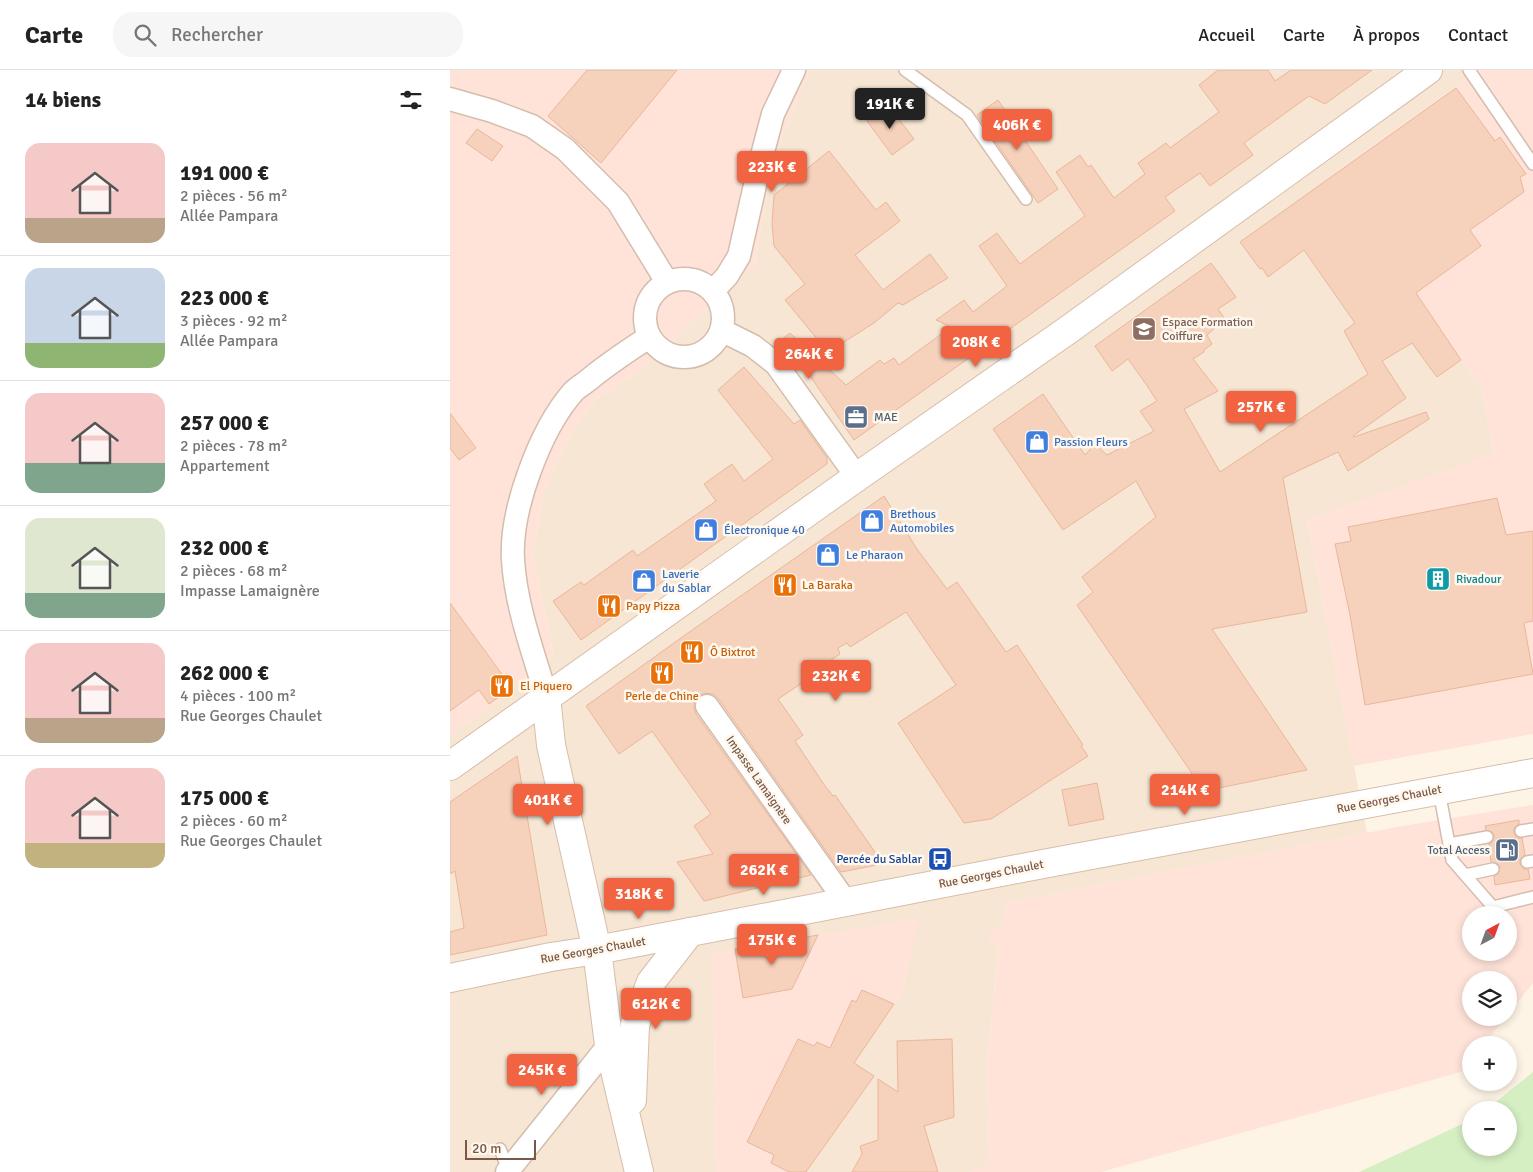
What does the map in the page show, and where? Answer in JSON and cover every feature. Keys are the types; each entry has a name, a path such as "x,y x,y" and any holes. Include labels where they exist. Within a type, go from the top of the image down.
{"main road":[{"path":"450,766 546,696 1076,324 1428,70"},
{"path":"546,696 551,745 597,950 609,1045 639,1172"},
{"name":"Rue Georges Chaulet","path":"450,978 551,957 597,950 1533,772"},
{"path":"630,1129 635,1026 650,982 690,932"}],"street":[{"path":"713,291 727,276 739,256 760,163 774,114 794,70"},
{"path":"450,99 492,111 532,126 565,149 618,202 667,282"},
{"path":"679,279 703,284 713,291 720,303 723,316 721,330 716,341 706,350 694,356 681,357 668,354 657,347 645,325 645,312 649,300 656,290 667,282 679,279"},
{"path":"721,330 753,346 776,364 857,477"},
{"path":"546,696 520,607 513,559 515,520 533,460 551,422 574,392 612,361 650,337"},
{"name":"Impasse Lamaignère","path":"707,706 846,902"},
{"path":"508,1171 609,1045"}],"lane":[{"path":"905,70 967,115 1026,199"},
{"path":"1469,70 1533,164"},
{"path":"1439,790 1452,860 1465,875 1493,906 1533,898"},
{"path":"1521,832 1533,829"},
{"path":"1449,844 1487,837"},
{"path":"1465,875 1493,869"},
{"path":"500,1149 508,1171"}],"shaded area":[{"path":"450,70 811,70 771,166 755,265 641,370 599,397 575,426 543,494 533,557 554,655 490,707 450,736"},
{"path":"811,70 1479,70 1333,173 1482,388 1494,454 1307,520 1367,833 1006,903 1001,929 989,943 999,945 987,1062 989,1164 968,1172 808,1172 874,1076 854,1063 903,991 917,919 713,954 716,1172 450,1172 450,736 490,707 554,655 533,557 543,494 575,426 599,397 641,370 755,265 771,166"},
{"path":"1479,70 1533,70 1533,734 1354,766 1307,520 1494,453 1482,388 1333,173"},
{"path":"1533,805 1533,983 1517,1003 1517,971 1462,971 1462,1026 1498,1026 1490,1036 1462,1036 1461,1072 1101,1172 968,1172 989,1164 987,1062 999,946 989,943 991,928 1001,928 1006,903 1402,826"},
{"path":"918,918 903,991 854,1062 874,1076 808,1172 716,1172 713,954"}],"green space":[{"path":"1533,1072 1533,1172 1359,1172 1462,1124 1462,1156 1517,1156 1517,1101 1497,1101 1510,1091 1517,1091 1517,1085"}],"building":[{"path":"587,70 677,70 601,163 548,116"},
{"path":"1218,70 1268,70 1275,81 1291,70 1372,70 1325,104 1309,96 1244,143 1253,155 1210,186 1200,173 1165,197 1175,211 854,440 784,338 790,333 846,385 880,360 884,364 894,358 899,365 951,327 936,320 964,300 973,312 1007,286 979,246 997,233 1020,264 1085,216 1056,172 1080,155 1088,167 1091,165 1114,198 1145,174 1138,163 1166,143 1170,148 1219,112 1199,85"},
{"path":"1456,88 1495,141 1500,137 1526,174 1520,177 1524,192 1470,230 1481,246 1416,293 1461,360 1437,377 1412,343 1382,361 1406,398 1353,436 1426,412 1429,419 1348,471 1338,452 1283,478 1307,612 1212,629 1307,770 1204,791 1077,605 1093,592 1082,577 1156,517 1136,481 1063,530 993,429 1043,394 1085,455 1095,444 1107,455 1154,431 1140,411 1157,401 1146,384 1128,359 1112,371 1095,346 1211,263 1236,297 1218,309 1225,319 1207,335 1212,344 1193,359 1218,391 1184,409 1220,472 1368,374 1344,331 1355,323 1304,250 1268,277 1240,242"},
{"path":"998,100 1058,189 1038,203 977,115"},
{"path":"888,105 914,139 892,155 867,121"},
{"path":"477,129 503,146 492,161 466,143"},
{"path":"829,151 876,210 886,202 900,221 855,255 883,290 930,254 948,278 903,305 898,303 874,323 828,352 785,300 805,284 774,246 772,224 774,195"},
{"path":"744,367 794,424 800,420 827,458 827,464 581,640 553,601 581,582 584,585 633,550 637,556 716,501 704,484 732,464 744,481 773,459 718,390"},
{"path":"450,413 476,448 459,460 450,448"},
{"path":"884,496 917,549 947,589 957,582 1006,652 1017,645 1083,745 1081,746 1088,756 991,819 964,823 898,723 956,685 906,612 850,647 847,643 838,648 840,654 831,660 836,670 816,679 814,675 778,699 803,735 795,741 825,786 833,796 835,795 875,852 877,865 841,872 718,698 713,694 706,693 700,695 695,700 696,714 811,875 704,901 677,862 713,854 694,826 711,814 652,731 619,754 586,706"},
{"name":"Rivadour","path":"1497,498 1506,535 1533,531 1533,621 1524,623 1533,674 1365,705 1350,615 1335,544 1351,541 1348,527"},
{"path":"450,603 512,688 489,704 479,690 450,711"},
{"path":"517,756 547,935 450,955 450,932 464,928 455,871 450,874 450,802"},
{"path":"1097,783 1104,819 1069,826 1062,790"},
{"name":"Total Access","path":"1519,820 1519,824 1514,828 1514,833 1518,838 1522,838 1525,855 1520,859 1520,864 1524,869 1528,869 1530,879 1495,885 1494,876 1498,874 1500,868 1498,864 1491,862 1489,844 1494,836 1492,832 1486,830 1485,826"},
{"path":"818,935 792,989 743,998 735,949"},
{"path":"862,990 894,1004 854,1063 874,1076 806,1172 789,1172 771,1163 774,1155 747,1142 798,1039 814,1046 817,1042 830,1048 852,1000 856,1002"},
{"path":"952,1039 954,1117 924,1126 938,1172 852,1172 862,1154 860,1146 878,1140 878,1079 898,1092 897,1041"}],"place":[{"name":"Espace Formation Coiffure","path":"1144,329"},
{"name":"MAE","path":"856,417"},
{"name":"Passion Fleurs","path":"1037,442"},
{"name":"Brethous Automobiles","path":"872,521"},
{"name":"Électronique 40","path":"706,530"},
{"name":"Le Pharaon","path":"828,555"},
{"name":"Rivadour","path":"1438,579"},
{"name":"Laverie du Sablar","path":"644,581"},
{"name":"La Baraka","path":"785,585"},
{"name":"Papy Pizza","path":"609,606"},
{"name":"Ô Bixtrot","path":"692,652"},
{"name":"Perle de Chine","path":"662,673"},
{"name":"El Piquero","path":"502,686"},
{"name":"Total Access","path":"1507,850"},
{"name":"Percée du Sablar","path":"940,859"}]}
